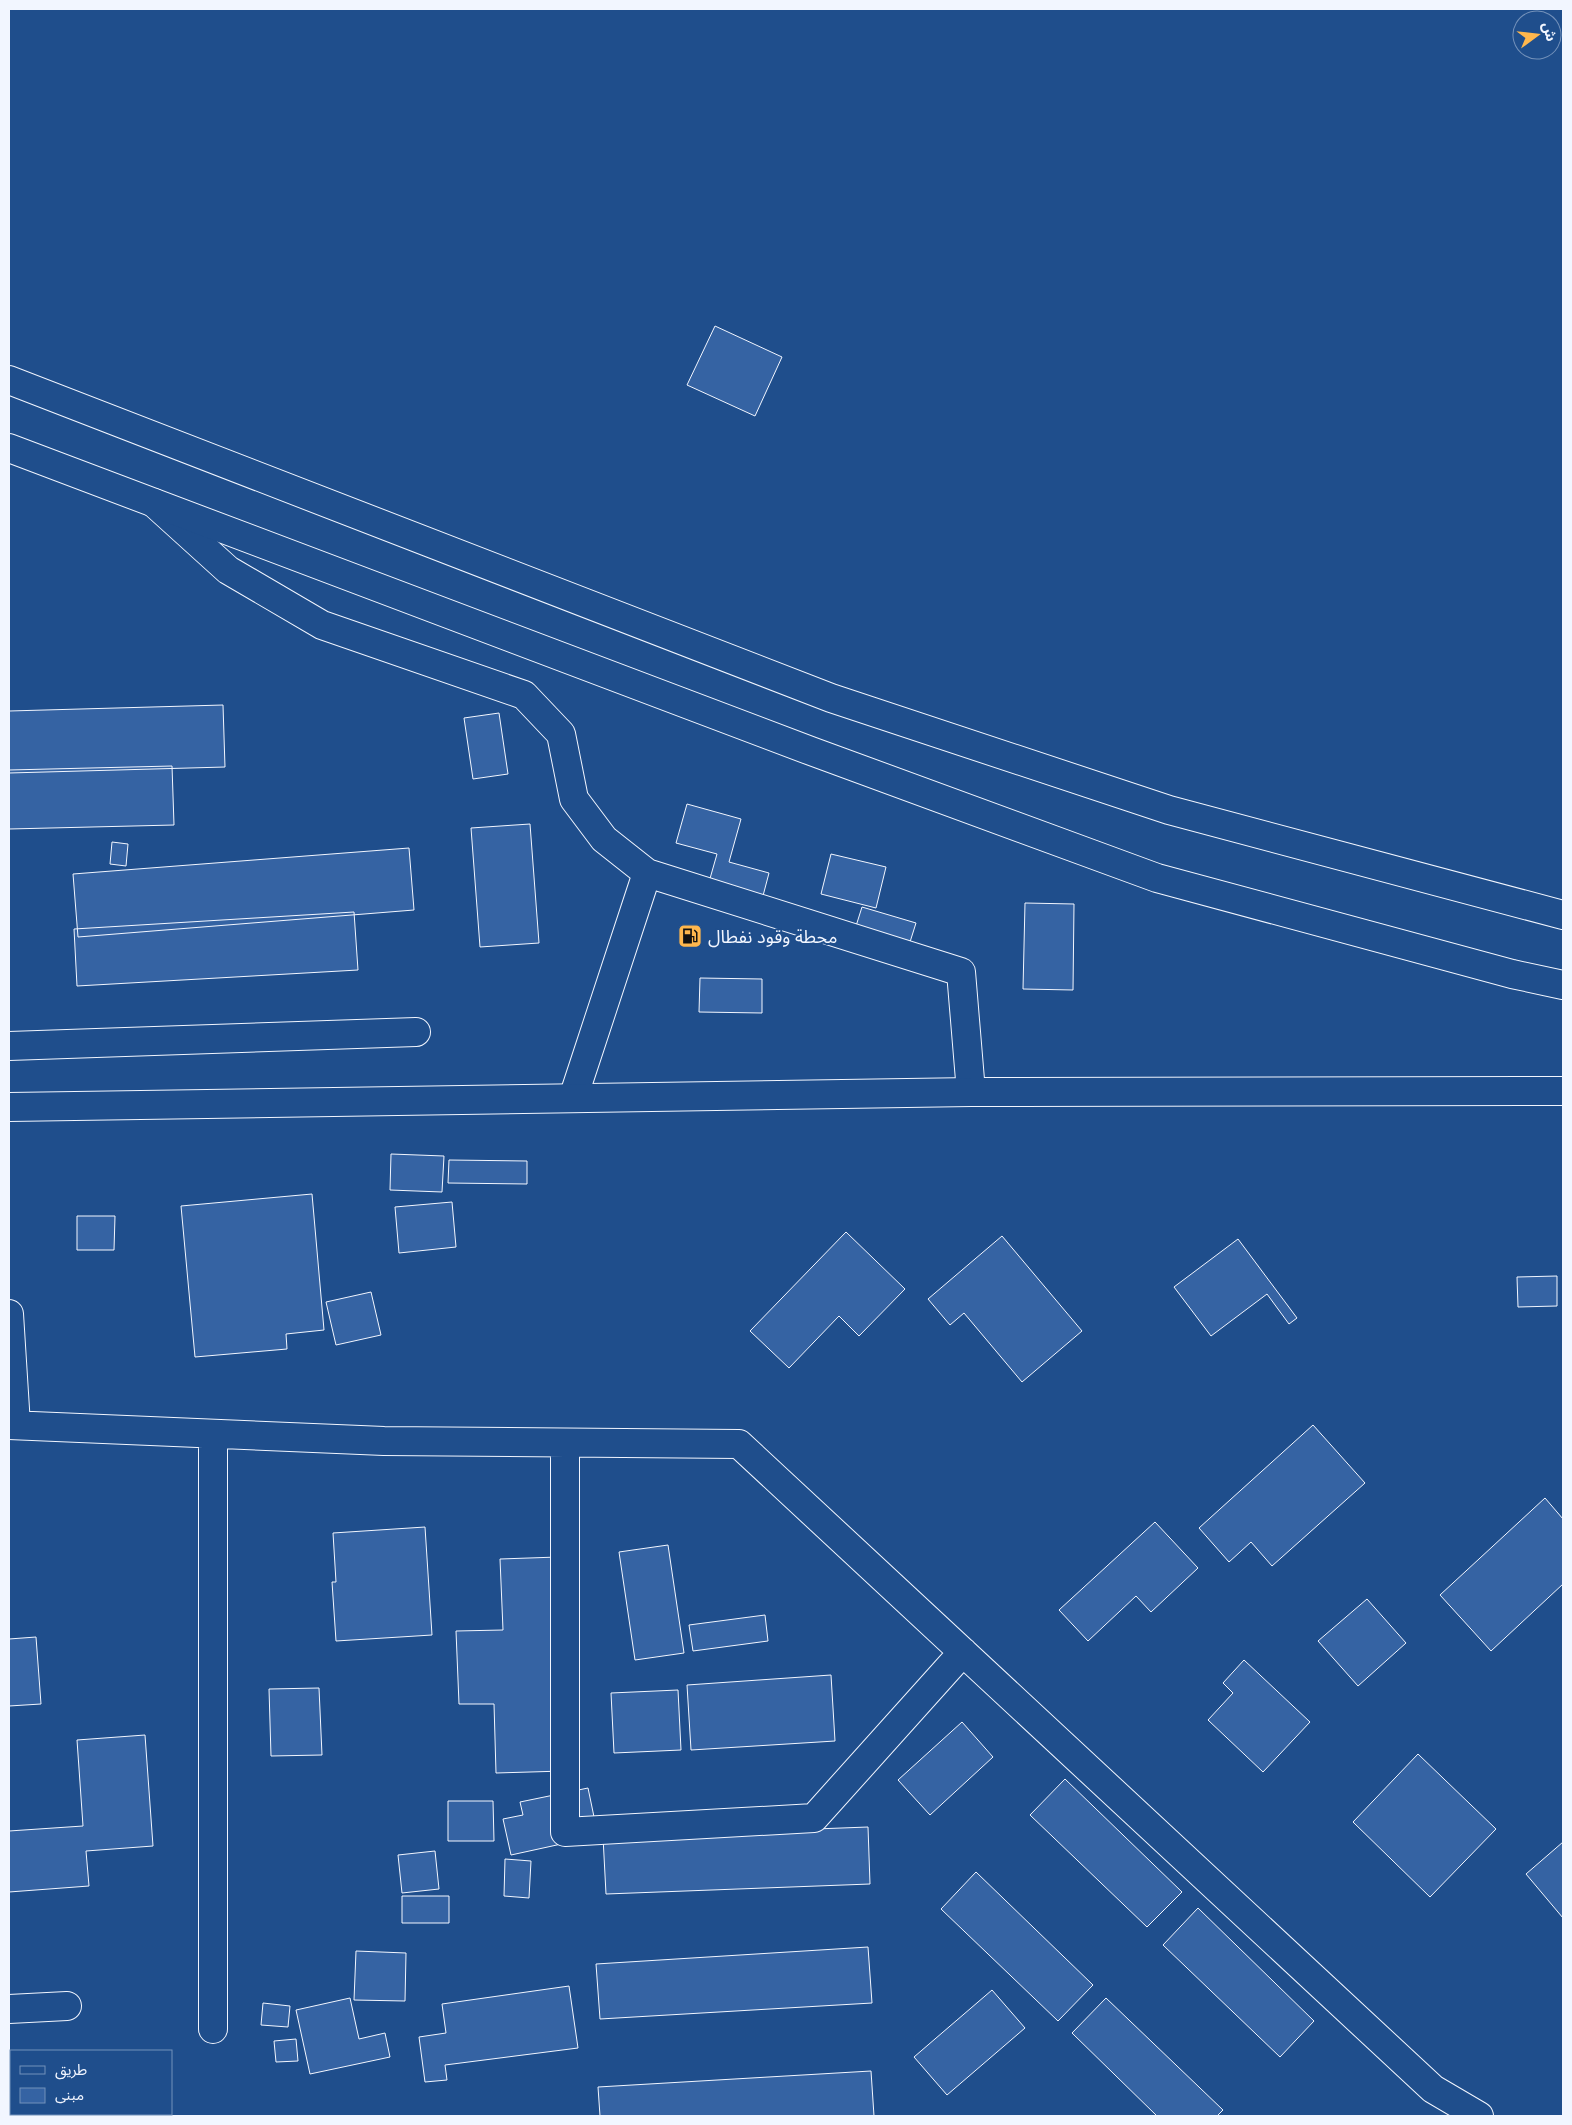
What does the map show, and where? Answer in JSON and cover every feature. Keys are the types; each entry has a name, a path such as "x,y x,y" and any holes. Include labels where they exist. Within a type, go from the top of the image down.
{"main road":[{"path":"9,380 830,698 1170,810 1563,915"},
{"path":"9,448 802,747 1157,878 1512,974 1563,984"},
{"path":"153,502 228,570 322,625 524,695 561,734 574,799 604,839 647,873 961,972 971,1092"},
{"path":"573,1098 647,873"},
{"path":"9,1046 416,1032"},
{"path":"9,1107 971,1092 1563,1091"},
{"path":"9,1314 12,1425 384,1441 739,1444 1433,2089 1479,2116"},
{"path":"213,1434 213,2029"},
{"path":"564,1442 565,1832 814,1818 963,1652"},
{"path":"9,2009 67,2006"}],"building":[{"path":"715,326 782,357 755,416 687,385"},
{"path":"223,705 225,767 9,773 9,711"},
{"path":"499,713 508,774 473,779 464,718"},
{"path":"172,766 174,825 9,829 9,770"},
{"path":"687,804 741,819 729,862 769,873 759,911 705,896 717,854 676,843"},
{"path":"530,824 539,943 480,947 471,828"},
{"path":"112,842 128,844 126,866 110,864"},
{"path":"409,848 414,910 78,937 73,874"},
{"path":"831,854 886,867 876,908 821,894"},
{"path":"1025,903 1074,904 1073,990 1023,989"},
{"path":"862,907 916,923 904,961 850,945"},
{"path":"354,912 358,970 77,986 74,929"},
{"path":"700,978 762,979 762,1013 699,1012"},
{"path":"391,1154 444,1156 442,1192 390,1190"},
{"path":"449,1160 527,1161 527,1184 448,1183"},
{"path":"312,1194 324,1330 286,1334 287,1349 195,1357 181,1206"},
{"path":"452,1202 456,1247 399,1253 395,1207"},
{"path":"77,1216 115,1216 114,1250 77,1250"},
{"path":"846,1232 905,1289 859,1336 839,1316 789,1368 750,1331"},
{"path":"1002,1236 1082,1331 1022,1382 964,1313 950,1325 928,1299"},
{"path":"1238,1239 1297,1318 1289,1324 1267,1294 1211,1336 1174,1287"},
{"path":"1557,1276 1557,1306 1518,1307 1517,1277"},
{"path":"371,1292 381,1335 336,1345 326,1302"},
{"path":"1313,1425 1365,1483 1272,1566 1251,1542 1229,1562 1199,1528"},
{"path":"1545,1498 1563,1519 1563,1584 1491,1651 1440,1595"},
{"path":"1155,1522 1198,1568 1151,1612 1136,1596 1088,1641 1059,1610"},
{"path":"425,1527 432,1635 336,1641 332,1582 336,1582 333,1533"},
{"path":"668,1545 684,1653 635,1660 619,1552"},
{"path":"558,1557 564,1771 496,1773 494,1704 459,1704 456,1631 503,1630 500,1559"},
{"path":"1367,1599 1406,1643 1358,1686 1318,1641"},
{"path":"765,1615 768,1641 693,1651 689,1625"},
{"path":"36,1637 41,1704 9,1706 9,1639"},
{"path":"1244,1660 1310,1722 1263,1772 1208,1720 1233,1693 1223,1683"},
{"path":"831,1675 835,1741 691,1750 687,1685"},
{"path":"319,1688 322,1755 271,1756 269,1689"},
{"path":"678,1690 681,1750 614,1753 611,1693"},
{"path":"962,1722 993,1757 930,1815 898,1780"},
{"path":"145,1735 153,1846 86,1851 89,1886 9,1892 9,1831 83,1826 77,1740"},
{"path":"1418,1754 1496,1829 1430,1897 1353,1822"},
{"path":"1065,1779 1182,1892 1147,1927 1030,1815"},
{"path":"588,1788 598,1836 511,1855 503,1819 523,1815 520,1802"},
{"path":"448,1801 493,1801 494,1841 448,1841"},
{"path":"868,1827 870,1884 606,1894 603,1837"},
{"path":"1563,1842 1563,1918 1526,1874"},
{"path":"435,1851 439,1889 402,1893 398,1855"},
{"path":"505,1859 531,1861 529,1898 504,1896"},
{"path":"976,1872 1093,1985 1058,2021 941,1909"},
{"path":"402,1896 449,1896 449,1923 402,1923"},
{"path":"1198,1908 1314,2021 1280,2057 1163,1945"},
{"path":"868,1947 872,2003 600,2019 596,1964"},
{"path":"356,1951 406,1953 405,2001 354,2000"},
{"path":"569,1986 578,2048 445,2065 447,2080 425,2082 419,2037 446,2033 442,2004"},
{"path":"992,1990 1025,2028 947,2095 914,2057"},
{"path":"350,1998 359,2039 385,2033 390,2057 310,2074 296,2010"},
{"path":"1106,1998 1223,2110 1217,2116 1157,2116 1072,2033"},
{"path":"263,2003 290,2006 288,2027 261,2025"},
{"path":"296,2039 298,2061 276,2062 274,2041"},
{"path":"871,2071 874,2116 600,2116 598,2087"}],"place":[{"name":"محطة وقود نفطال","path":"690,936"}]}
